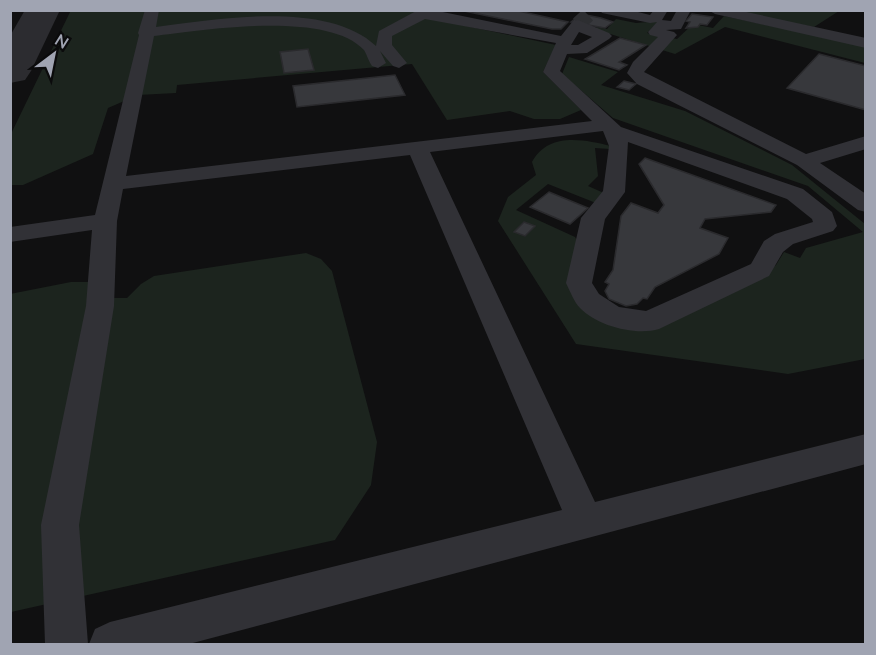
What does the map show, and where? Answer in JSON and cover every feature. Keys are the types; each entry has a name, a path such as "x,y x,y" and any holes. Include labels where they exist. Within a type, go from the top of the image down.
{"street":[{"path":"607,10 650,19 656,18 661,10"},
{"path":"684,10 676,26 663,24 655,32 669,35 639,65 635,73 644,80 804,161 866,205"},
{"path":"715,10 866,43"},
{"path":"399,63 384,46 384,34 424,12 558,44"},
{"path":"755,19 767,12 801,13"},
{"path":"66,645 60,525 100,306 105,220 148,22 208,25 304,22 333,27 369,47 378,63"},
{"path":"113,184 417,147 611,128 795,194 824,217 825,226 784,239 773,247 760,270 649,322 612,316 589,301 579,284 593,218 614,192 619,146 611,128 551,72 558,44 577,25"},
{"path":"804,161 866,142"},
{"path":"417,147 585,521"},
{"path":"10,235 105,220"},
{"path":"110,645 866,449"}],"shaded area":[{"path":"71,10 418,11 415,15 556,45 543,72 581,110 560,119 534,119 510,111 447,120 412,64 177,85 176,93 138,95 108,108 93,154 23,185 11,185 10,136"},
{"path":"728,11 839,11 814,27"},
{"path":"724,16 865,46 865,63 725,27 675,54 594,29 597,27 607,29 616,19 636,23 659,21 647,33 677,39 693,24 713,28"},
{"path":"569,57 618,72 601,85 685,111 792,165 865,224 865,359 788,374 576,344 498,221 508,197 536,175 532,162 539,152 557,142 578,140 611,146 610,149 595,148 598,176 588,186 606,194 596,203 548,184 516,210 575,237 579,245 581,299 648,322 761,277 776,265 784,252 800,258 806,248 863,232 808,186 613,118 562,74"},
{"path":"306,253 321,259 332,271 377,442 371,485 335,540 11,612 10,294 71,282 94,282 113,298 127,298 141,284 154,276"}],"building":[{"path":"459,10 514,10 568,22 561,29 552,29"},
{"path":"581,14 613,22 605,28 571,22"},
{"path":"692,14 713,17 707,25 700,24 698,27 686,28 690,22 686,21"},
{"path":"620,38 646,45 619,62 627,65 619,70 585,59"},
{"path":"308,49 314,70 284,73 280,52"},
{"path":"819,54 866,66 866,110 787,88"},
{"path":"395,75 405,95 297,107 293,86"},
{"path":"624,81 636,84 629,90 617,87"},
{"path":"645,158 776,205 771,212 705,219 700,228 728,238 719,254 655,287 647,299 643,298 637,304 626,306 609,299 605,291 609,284 605,282 613,270 621,216 631,203 658,213 664,205 639,164"},
{"path":"549,192 588,208 570,224 530,207"},
{"path":"524,222 535,226 525,236 514,232"}],"taxiway":[{"path":"10,71 43,10"}],"tunnel":[{"path":"578,24 588,15"}]}
